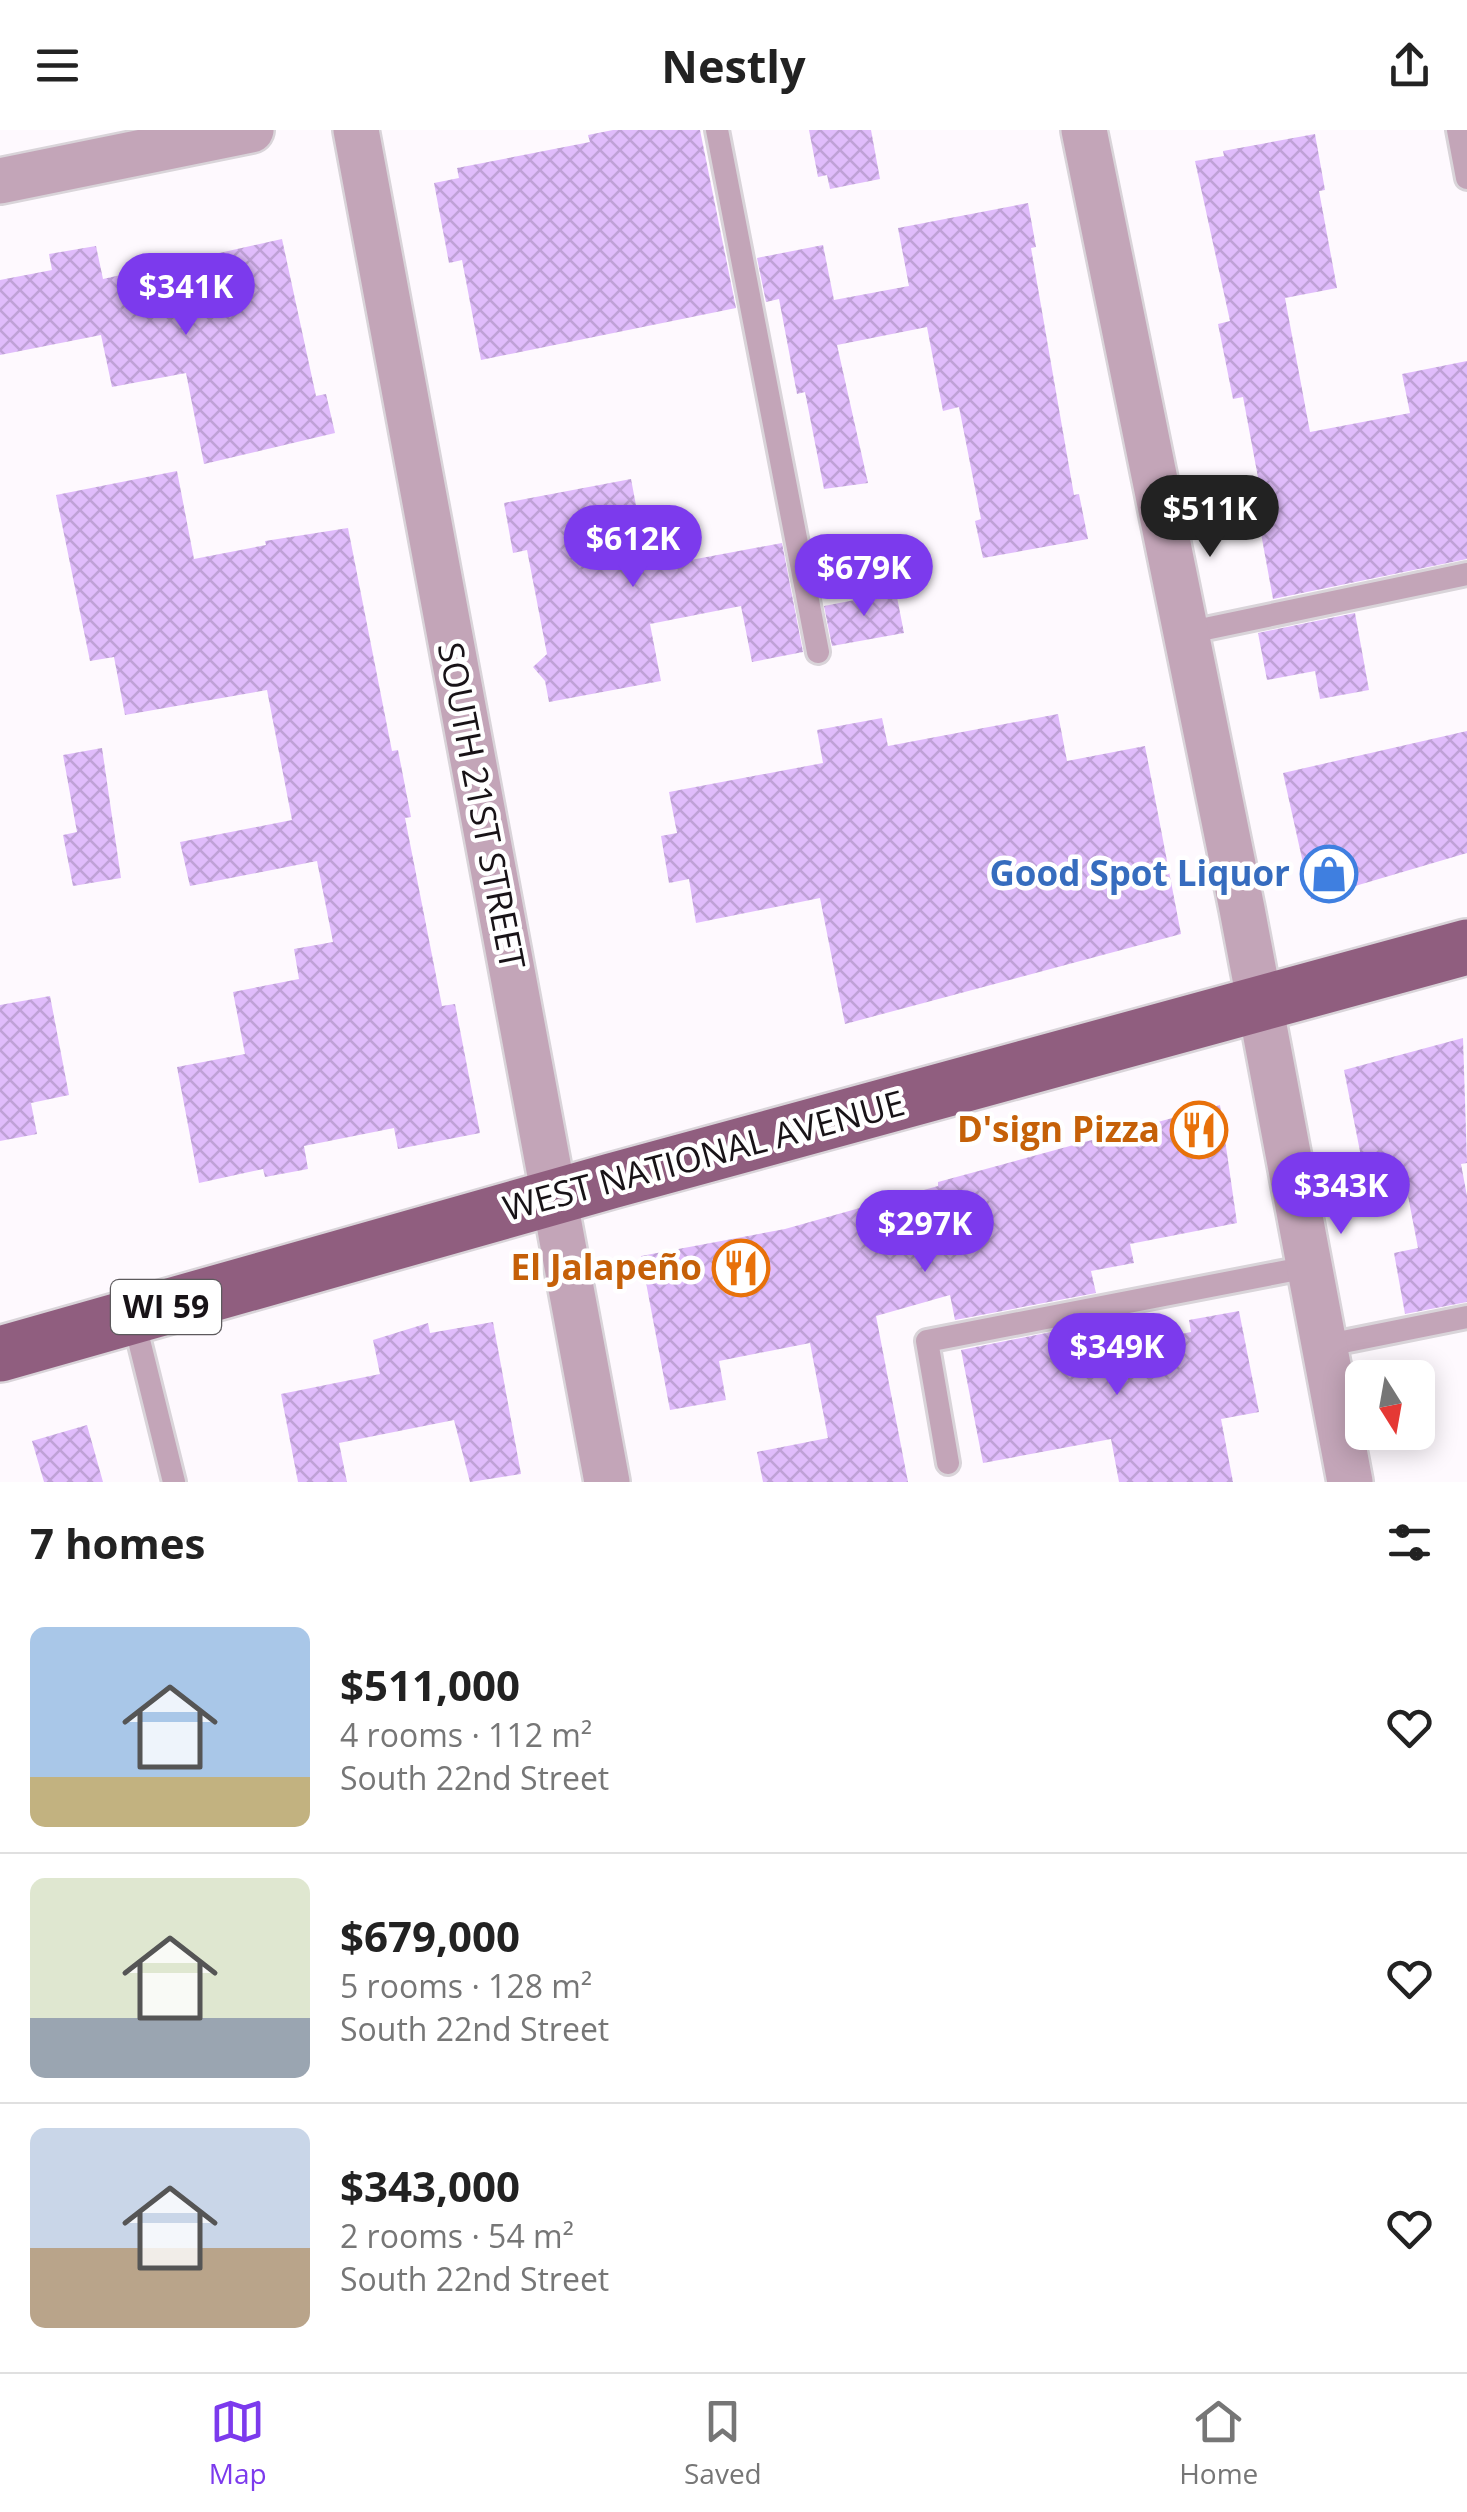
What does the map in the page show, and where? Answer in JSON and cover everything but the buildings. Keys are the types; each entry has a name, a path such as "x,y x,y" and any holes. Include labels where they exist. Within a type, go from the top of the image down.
{"main road":[{"name":"WEST NATIONAL AVENUE","path":"0,1354 554,1197 1467,947"}],"street":[{"path":"0,181 252,130"},
{"name":"SOUTH 21ST STREET","path":"356,130 607,1482"},
{"path":"1084,130 1260,1006 1350,1482"}],"lane":[{"path":"716,130 818,652"},
{"path":"1458,130 1467,178"},
{"path":"1186,633 1467,574"},
{"path":"948,1463 927,1341 1308,1267"},
{"path":"133,1316 174,1482"},
{"path":"1323,1346 1467,1317"}],"place":[{"name":"Good Spot Liquor","path":"1329,874"},
{"name":"D'sign Pizza","path":"1199,1130"},
{"name":"El Jalapeño","path":"741,1268"}]}
